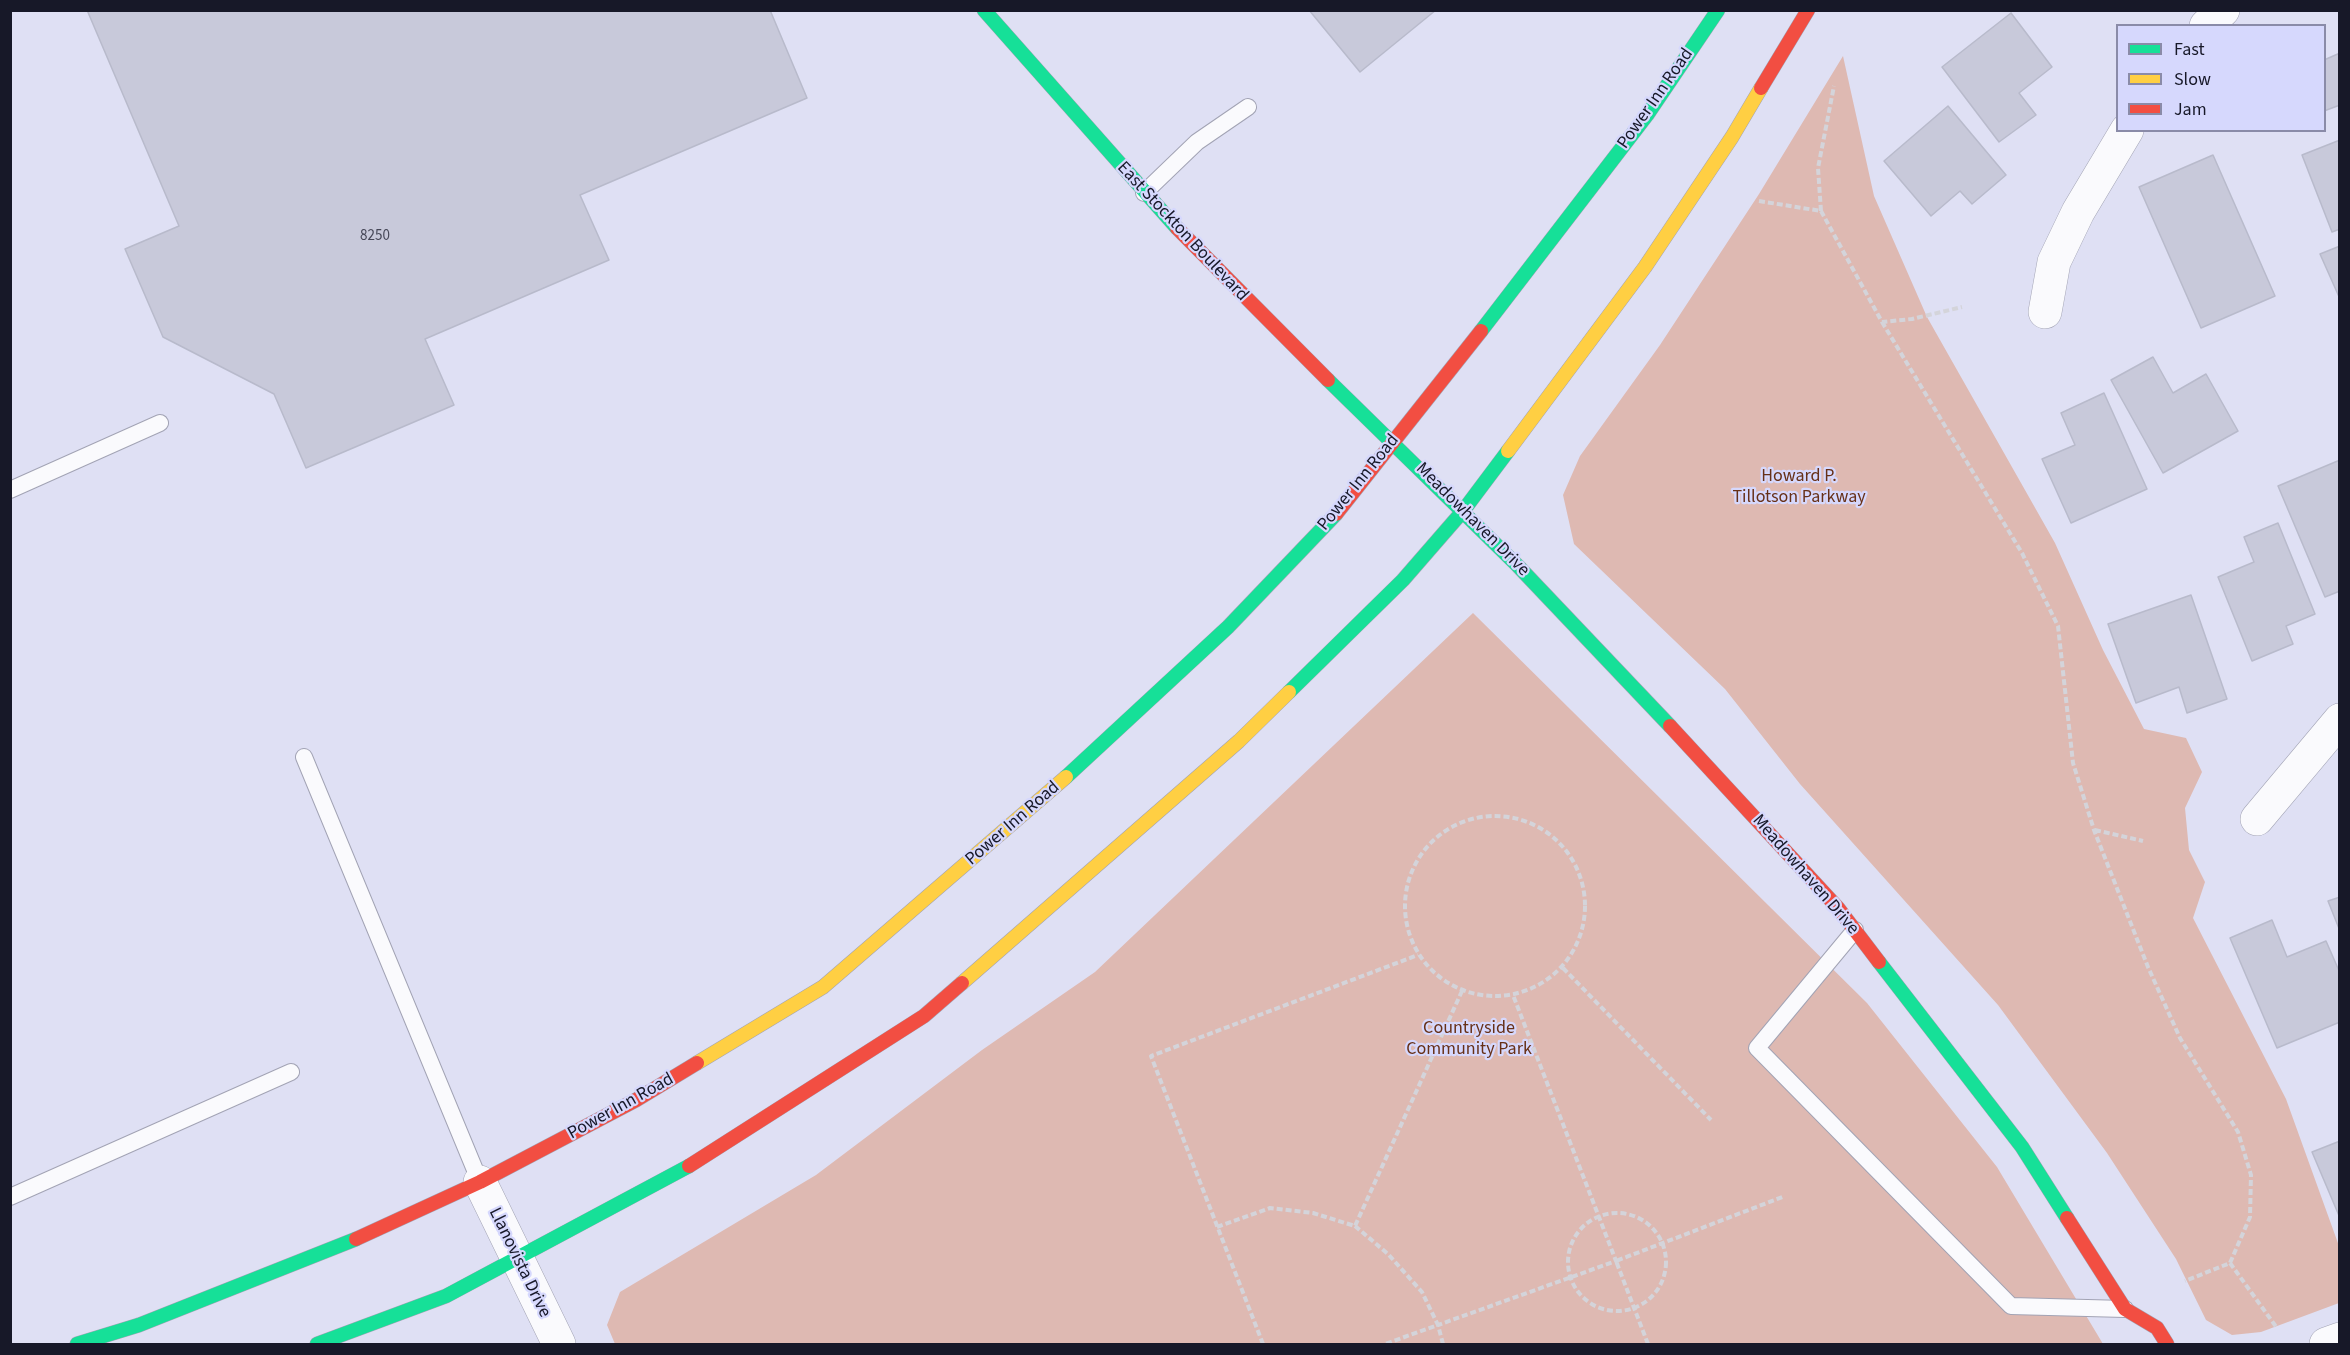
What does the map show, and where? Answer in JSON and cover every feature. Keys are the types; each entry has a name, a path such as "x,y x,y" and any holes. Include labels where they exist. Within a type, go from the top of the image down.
{"main road":[{"name":"East Stockton Boulevard","path":"984,10 1144,193 1236,290 1394,441"},
{"path":"317,1344 446,1296 668,1180 924,1016 1239,741 1403,580 1463,511 1645,267 1732,137 1808,10"},
{"name":"Power Inn Road","path":"77,1344 139,1325 343,1245 480,1182 636,1100 823,987 1105,744 1228,627 1330,521 1562,229 1647,115 1716,11"},
{"name":"Meadowhaven Drive","path":"1394,441 1633,686 1838,908 2022,1147 2125,1309 2157,1328 2167,1344"}],"street":[{"path":"2208,24 2223,10"},
{"path":"2045,312 2054,262 2078,212 2126,132"},
{"path":"2258,819 2340,720"},
{"name":"Llanovista Drive","path":"480,1182 559,1344"},
{"path":"2326,1344 2340,1339"}],"lane":[{"path":"1144,193 1197,142 1248,107"},
{"path":"10,490 160,423"},
{"path":"304,757 480,1182"},
{"path":"1855,930 1757,1048 2011,1306 2125,1309"},
{"path":"10,1197 291,1072"}],"path":[{"path":"1834,86 1818,168 1821,211 1882,322 2022,553 2058,626 2073,763 2094,830 2148,966 2180,1038 2238,1132 2251,1175 2250,1217 2230,1263 2185,1281"},
{"path":"1759,201 1821,211"},
{"path":"1882,322 1912,319 1962,307"},
{"path":"1481,815 1512,816 1541,827 1565,848 1580,874 1586,905 1581,936 1563,968 1545,982 1513,995 1491,998 1462,991 1438,976 1418,955 1407,928 1405,900 1411,872 1427,846 1451,826 1481,815"},
{"path":"2094,830 2143,841"},
{"path":"1263,1344 1151,1056 1418,955"},
{"path":"1563,968 1711,1120"},
{"path":"1355,1226 1462,991"},
{"path":"1513,995 1648,1344"},
{"path":"1385,1344 1616,1261 1785,1196"},
{"path":"1217,1227 1270,1208 1313,1213 1355,1226 1388,1254 1422,1292 1438,1325 1443,1344"},
{"path":"1611,1213 1627,1214 1642,1219 1654,1230 1662,1243 1666,1259 1664,1276 1656,1291 1634,1308 1613,1311 1596,1307 1582,1298 1570,1277 1568,1253 1573,1238 1583,1226 1599,1216 1611,1213"},
{"path":"2230,1263 2277,1328"}],"green space":[{"name":"Howard P. Tillotson Parkway","path":"1843,56 1874,196 1927,317 2055,543 2103,650 2144,729 2186,738 2202,772 2185,808 2189,850 2205,882 2193,918 2286,1099 2339,1246 2339,1303 2261,1332 2232,1335 2206,1320 2176,1259 2107,1153 1998,1005 1800,784 1725,689 1574,544 1563,495 1580,456 1660,345 1759,194"},
{"name":"Countryside Community Park","path":"1473,613 1867,1003 1997,1167 2103,1344 615,1344 607,1325 620,1292 816,1175 982,1050 1095,972"}],"building":[{"path":"87,10 770,10 807,98 580,195 609,260 425,339 454,405 306,468 274,394 163,337 125,249 179,226"},
{"path":"1309,10 1436,10 1360,72"},
{"path":"2011,13 2052,67 2019,93 2036,115 1999,142 1942,67"},
{"path":"2340,53 2340,105 2326,110 2326,59"},
{"path":"1948,106 2006,175 1972,204 1960,191 1931,216 1884,161"},
{"path":"2340,140 2340,229 2332,232 2302,155"},
{"path":"2213,155 2275,296 2201,328 2139,187"},
{"path":"2340,246 2340,299 2320,254"},
{"path":"2153,357 2173,393 2206,374 2238,431 2163,473 2111,380"},
{"path":"2104,393 2147,489 2071,523 2042,459 2075,445 2061,413"},
{"path":"2340,460 2340,591 2325,597 2278,486"},
{"path":"2278,523 2315,614 2286,626 2293,644 2252,661 2218,577 2254,562 2244,537"},
{"path":"2191,595 2227,699 2187,713 2179,687 2136,703 2108,624"},
{"path":"2340,897 2340,931 2328,901"},
{"path":"2272,920 2287,957 2326,941 2340,973 2340,1022 2277,1048 2230,938"},
{"path":"2340,1141 2340,1218 2312,1152"}],"traffic: fast":[{"path":"984,10 1177,228"},
{"path":"1481,331 1647,115 1718,10"},
{"path":"1328,380 1518,566 1670,726"},
{"path":"1289,692 1403,580 1463,511 1508,451"},
{"path":"1066,777 1228,627 1336,514"},
{"path":"1879,962 2022,1147 2067,1218"},
{"path":"317,1344 446,1296 689,1166"},
{"path":"77,1344 139,1325 356,1239"}],"traffic: slow":[{"path":"1508,451 1645,267 1732,137 1761,88"},
{"path":"962,983 1239,741 1289,692"},
{"path":"697,1063 823,987 1066,777"}],"traffic: jam":[{"path":"1761,88 1808,10"},
{"path":"1177,228 1328,380"},
{"path":"1336,514 1481,331"},
{"path":"1670,726 1838,908 1879,962"},
{"path":"689,1166 924,1016 962,983"},
{"path":"356,1239 480,1182 636,1100 697,1063"},
{"path":"2067,1218 2125,1309 2157,1328 2167,1344"}]}
